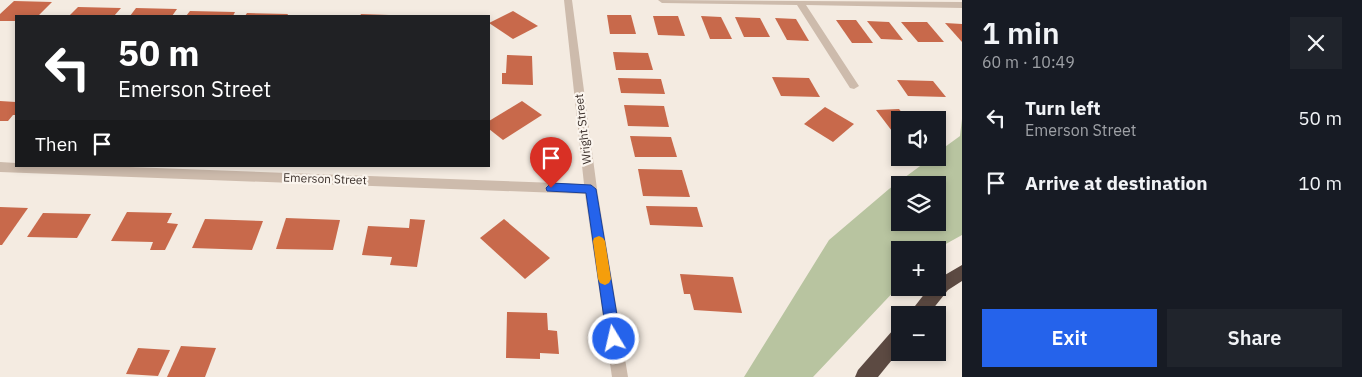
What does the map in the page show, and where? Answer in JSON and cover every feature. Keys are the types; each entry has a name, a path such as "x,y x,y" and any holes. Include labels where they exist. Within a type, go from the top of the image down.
{"highway":[{"path":"924,306 942,285 962,272"},
{"path":"865,377 891,347"}],"street":[{"name":"Wright Street","path":"568,0 591,189 620,377"},
{"path":"662,0 962,5"},
{"path":"800,3 854,86"},
{"name":"Emerson Street","path":"0,167 591,189"}],"green space":[{"path":"962,119 962,235 946,244 946,241 891,241 891,295 813,377 744,377 829,240 891,188 891,231 946,231 946,176 907,176 920,166 946,166 946,146 960,136"}],"building":[{"path":"14,1 52,2 39,15 15,15 15,21 0,21 0,14"},
{"path":"78,7 121,8 115,15 70,15"},
{"path":"136,8 177,9 173,15 131,15"},
{"path":"190,11 235,12 234,15 187,15"},
{"path":"513,11 538,26 513,39 490,22"},
{"path":"247,13 288,14 288,15 246,15"},
{"path":"607,15 631,15 636,34 610,34"},
{"path":"653,16 678,16 685,36 658,35"},
{"path":"701,16 721,17 732,39 710,39"},
{"path":"735,17 760,18 770,37 744,37"},
{"path":"775,18 796,19 809,41 787,40"},
{"path":"836,20 856,20 873,43 852,43"},
{"path":"867,21 889,22 903,40 881,39"},
{"path":"901,22 927,22 944,42 918,42"},
{"path":"945,23 962,24 962,42"},
{"path":"613,52 648,53 653,70 616,70"},
{"path":"507,55 532,56 533,85 502,84 502,73 506,73"},
{"path":"772,77 809,78 820,97 781,96"},
{"path":"618,78 661,79 665,94 621,93"},
{"path":"897,80 933,81 946,97 908,96"},
{"path":"0,101 15,102 15,115 8,121 0,121"},
{"path":"522,101 542,115 503,140 490,130 490,120"},
{"path":"624,105 664,106 669,127 628,126"},
{"path":"825,107 854,124 833,142 804,124"},
{"path":"899,109 901,111 891,111 891,130 876,110"},
{"path":"630,136 671,137 677,157 635,157"},
{"path":"638,169 682,170 690,197 643,196"},
{"path":"646,206 697,207 703,227 650,225"},
{"path":"0,207 28,208 2,245 0,245"},
{"path":"127,212 172,213 167,223 178,224 165,250 150,250 153,242 111,241"},
{"path":"43,213 91,214 77,238 27,237"},
{"path":"286,218 340,220 333,250 276,249"},
{"path":"205,219 263,221 252,250 192,248"},
{"path":"410,219 425,220 417,267 390,265 392,257 362,255 368,226 409,228"},
{"path":"504,219 550,258 525,279 480,238"},
{"path":"680,274 733,277 742,313 694,310 690,294 684,294"},
{"path":"507,312 547,313 548,330 557,331 559,354 540,353 540,359 506,358"},
{"path":"181,346 216,348 205,377 167,377"},
{"path":"138,348 170,350 158,376 126,374"}],"slow traffic":[{"path":"599,241 605,279"}],"route":[{"path":"551,188 591,189 614,339"}]}
